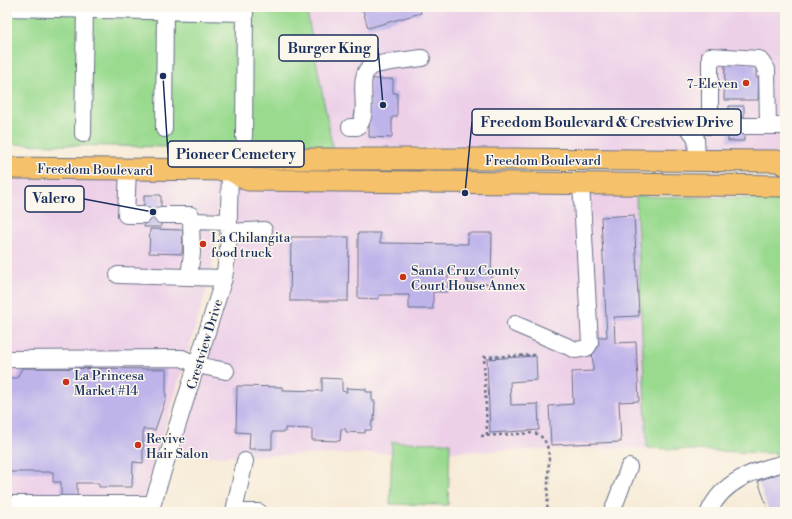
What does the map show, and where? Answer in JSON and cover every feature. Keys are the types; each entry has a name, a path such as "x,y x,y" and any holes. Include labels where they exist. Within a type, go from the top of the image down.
{"main road":[{"name":"Freedom Boulevard","path":"230,170 249,159 697,161 778,162 785,165"},
{"name":"Freedom Boulevard","path":"7,168 230,170 248,180 785,186"}],"street":[{"path":"7,8 245,10 244,137"},
{"path":"83,134 85,9"},
{"path":"164,129 165,9"},
{"path":"710,126 710,56 759,59 767,69 768,126"},
{"path":"350,127 357,127 362,121 364,77 367,70 374,66 422,58"},
{"path":"697,161 696,138 686,124 710,126 785,126"},
{"path":"128,169 126,215 144,215"},
{"name":"Crestview Drive","path":"151,508 224,278 228,252 230,170"},
{"path":"514,324 576,350 587,348 590,343 581,183"},
{"path":"161,215 191,215 192,253 189,277"},
{"path":"192,221 229,227 264,230"},
{"path":"118,275 224,278"},
{"path":"7,359 182,358 197,365 226,371"},
{"path":"245,460 234,512 260,512"},
{"path":"709,512 711,507 728,486 759,470 785,463"},
{"path":"612,512 629,467"},
{"path":"7,504 151,508"}],"path":[{"path":"487,435 484,357 538,355"},
{"path":"481,436 534,433 539,434 544,439 548,448 549,456 547,512"}],"shaded area":[{"path":"306,7 785,7 785,154 346,147 333,150"},
{"path":"220,176 212,272 139,512 7,512 7,178"},
{"path":"229,180 636,196 647,448 173,457 236,269"}],"green space":[{"path":"7,7 306,7 333,150 7,144"},
{"path":"636,196 785,199 785,454 647,448"},
{"path":"392,442 450,443 448,505 390,504"}],"building":[{"path":"362,7 419,7 421,13 368,28"},
{"path":"725,63 756,63 756,78 759,78 758,100 724,100"},
{"path":"370,79 393,79 393,93 397,93 397,117 392,117 392,138 369,137"},
{"path":"729,106 744,106 744,141 728,141"},
{"path":"144,195 161,195 161,227 144,227"},
{"path":"634,215 639,316 614,317 615,343 636,342 639,401 619,402 621,442 551,445 549,406 573,404 572,372 593,371 592,337 607,337 601,217"},
{"path":"150,229 183,230 182,254 149,253"},
{"name":"Santa Cruz County Court House Annex","path":"358,233 380,233 380,243 468,244 468,233 492,233 491,284 467,283 467,270 448,270 448,292 433,292 433,309 409,309 409,295 379,295 379,299 358,298"},
{"path":"291,237 349,237 348,301 290,301"},
{"path":"536,356 537,380 510,382 511,405 538,404 539,430 490,433 487,359"},
{"path":"22,368 166,369 166,398 155,430 143,429 143,463 133,462 132,487 99,487 99,483 77,483 77,498 61,498 61,482 53,482 53,472 7,472 7,378 17,378"},
{"path":"322,378 342,379 342,391 347,392 346,388 366,389 366,392 372,392 372,401 375,401 374,421 372,421 371,430 365,430 365,433 346,432 346,429 341,429 340,441 312,440 312,429 285,428 285,432 272,432 272,449 249,449 250,433 236,432 237,386 282,387 282,390 322,391"},
{"path":"785,471 785,512 769,512 758,481"}],"place":[{"name":"Pioneer Cemetery","path":"163,76"},
{"name":"7-Eleven","path":"746,83"},
{"name":"Burger King","path":"383,105"},
{"name":"Freedom Boulevard & Crestview Drive","path":"465,193"},
{"name":"Valero","path":"153,212"},
{"name":"La Chilangita food truck","path":"203,244"},
{"name":"Santa Cruz County Court House Annex","path":"403,277"},
{"name":"La Princesa Market #14","path":"66,382"},
{"name":"Revive Hair Salon","path":"138,445"}]}
